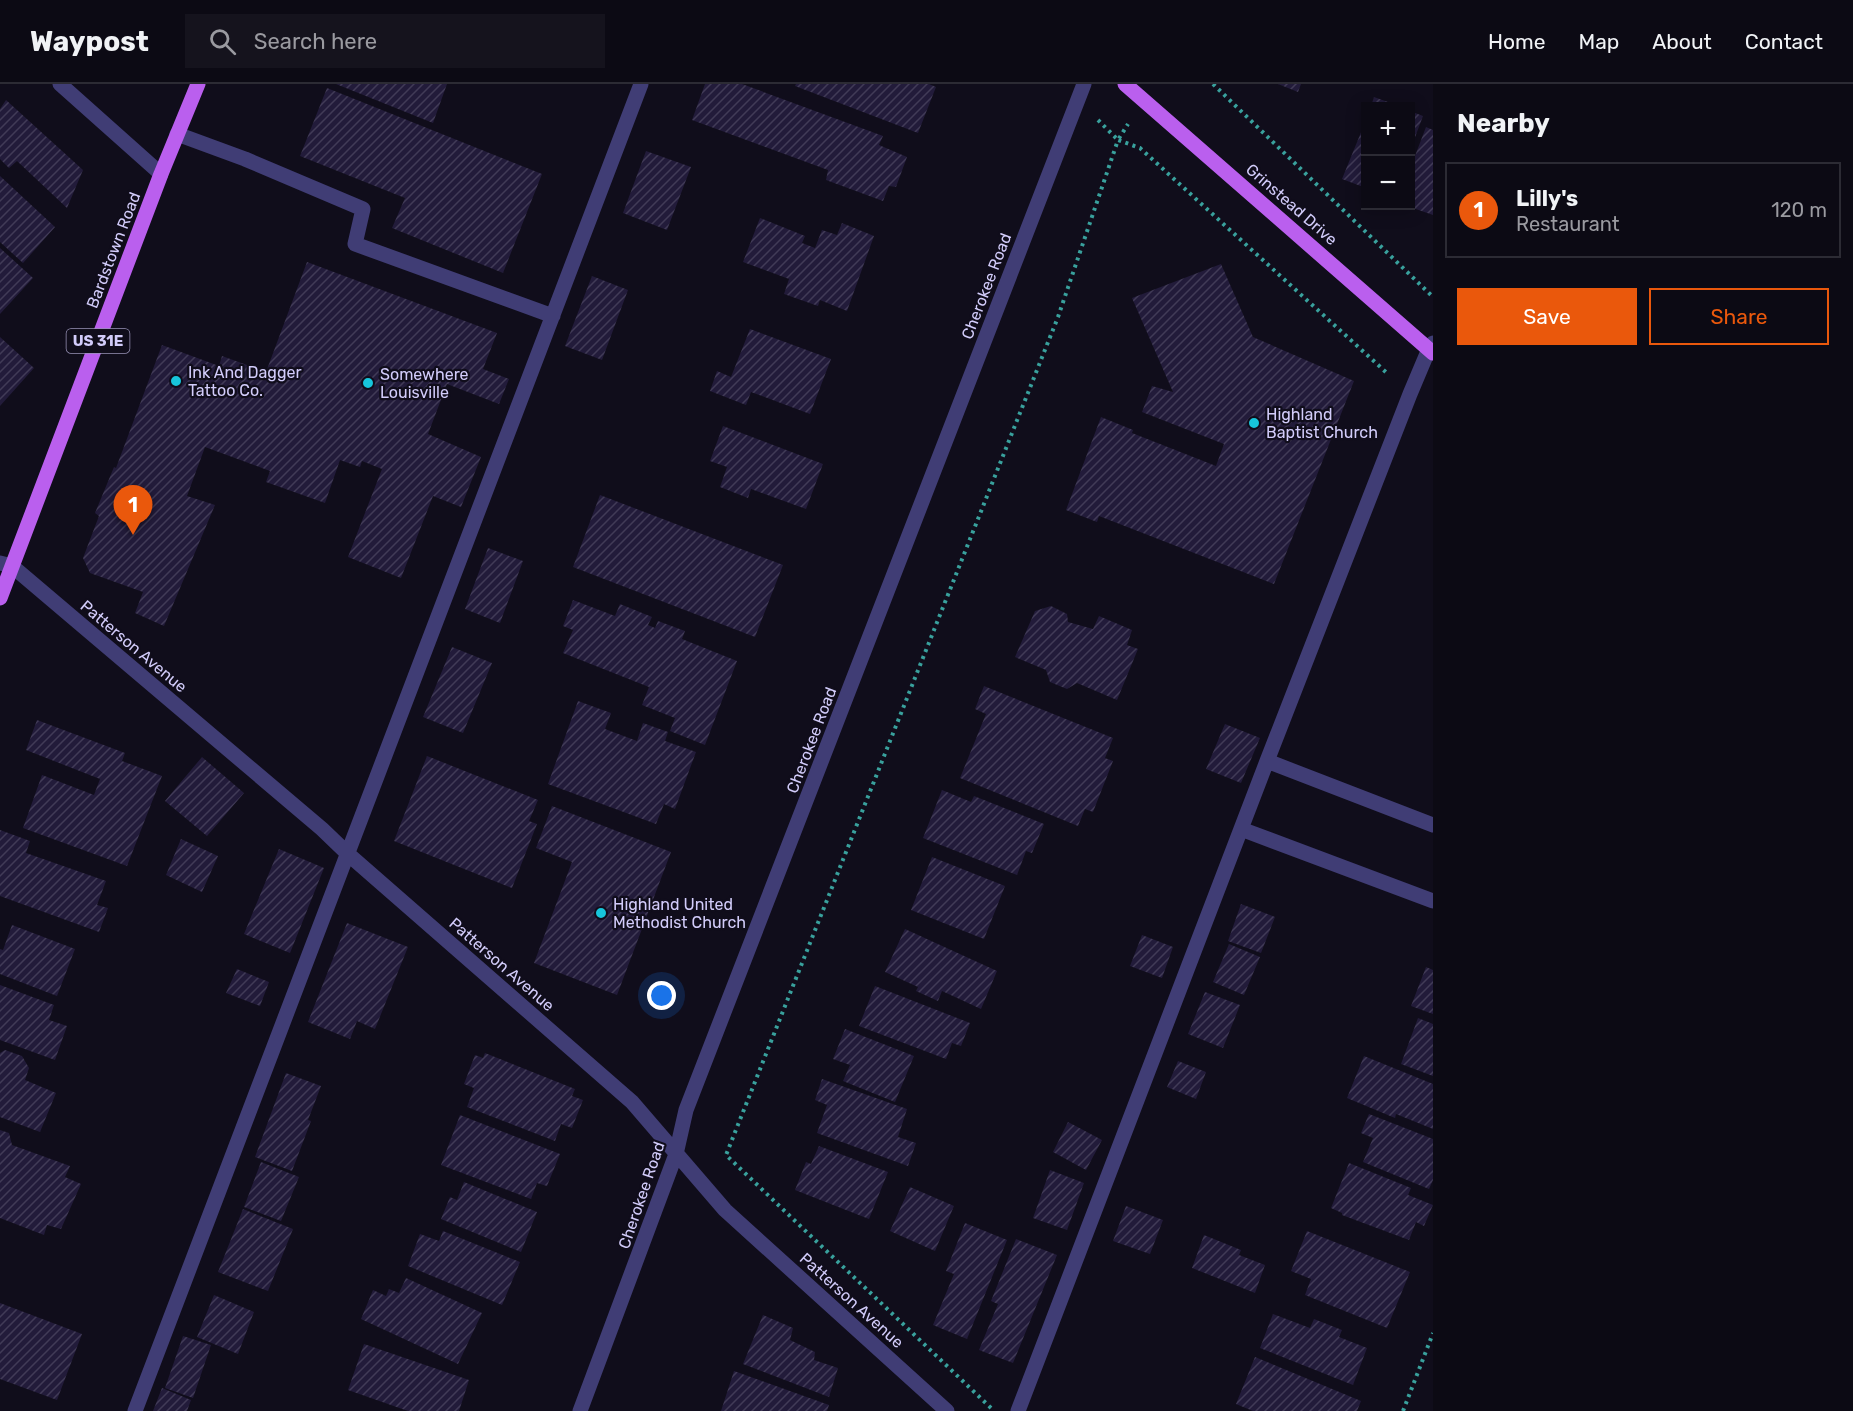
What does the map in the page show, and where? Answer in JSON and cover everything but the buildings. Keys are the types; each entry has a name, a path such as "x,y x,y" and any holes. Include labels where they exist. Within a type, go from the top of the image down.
{"main road":[{"name":"Bardstown Road","path":"0,598 6,564 198,84"},
{"name":"Grinstead Drive","path":"1125,84 1432,348"}],"street":[{"path":"60,84 161,174"},
{"path":"135,1411 641,84"},
{"name":"Cherokee Road","path":"580,1411 676,1154 686,1110 1084,84"},
{"path":"177,134 244,159 363,209 355,244 553,316"},
{"path":"1018,1411 1266,761 1410,394 1432,348"},
{"name":"Patterson Avenue","path":"6,564 322,828 348,854 632,1102 725,1210 947,1411"},
{"path":"1266,761 1433,825"},
{"path":"1241,829 1433,901"}],"path":[{"path":"1213,84 1433,297"},
{"path":"994,1411 726,1155 1058,317 1118,140 1140,148 1410,394"},
{"path":"1402,1411 1433,1333"}],"place":[{"name":"Ink And Dagger Tattoo Co.","path":"176,381"},
{"name":"Somewhere Louisville","path":"368,383"},
{"name":"Highland Baptist Church","path":"1254,423"},
{"name":"Lilly's","path":"133,535"},
{"name":"Highland United Methodist Church","path":"601,913"}]}
